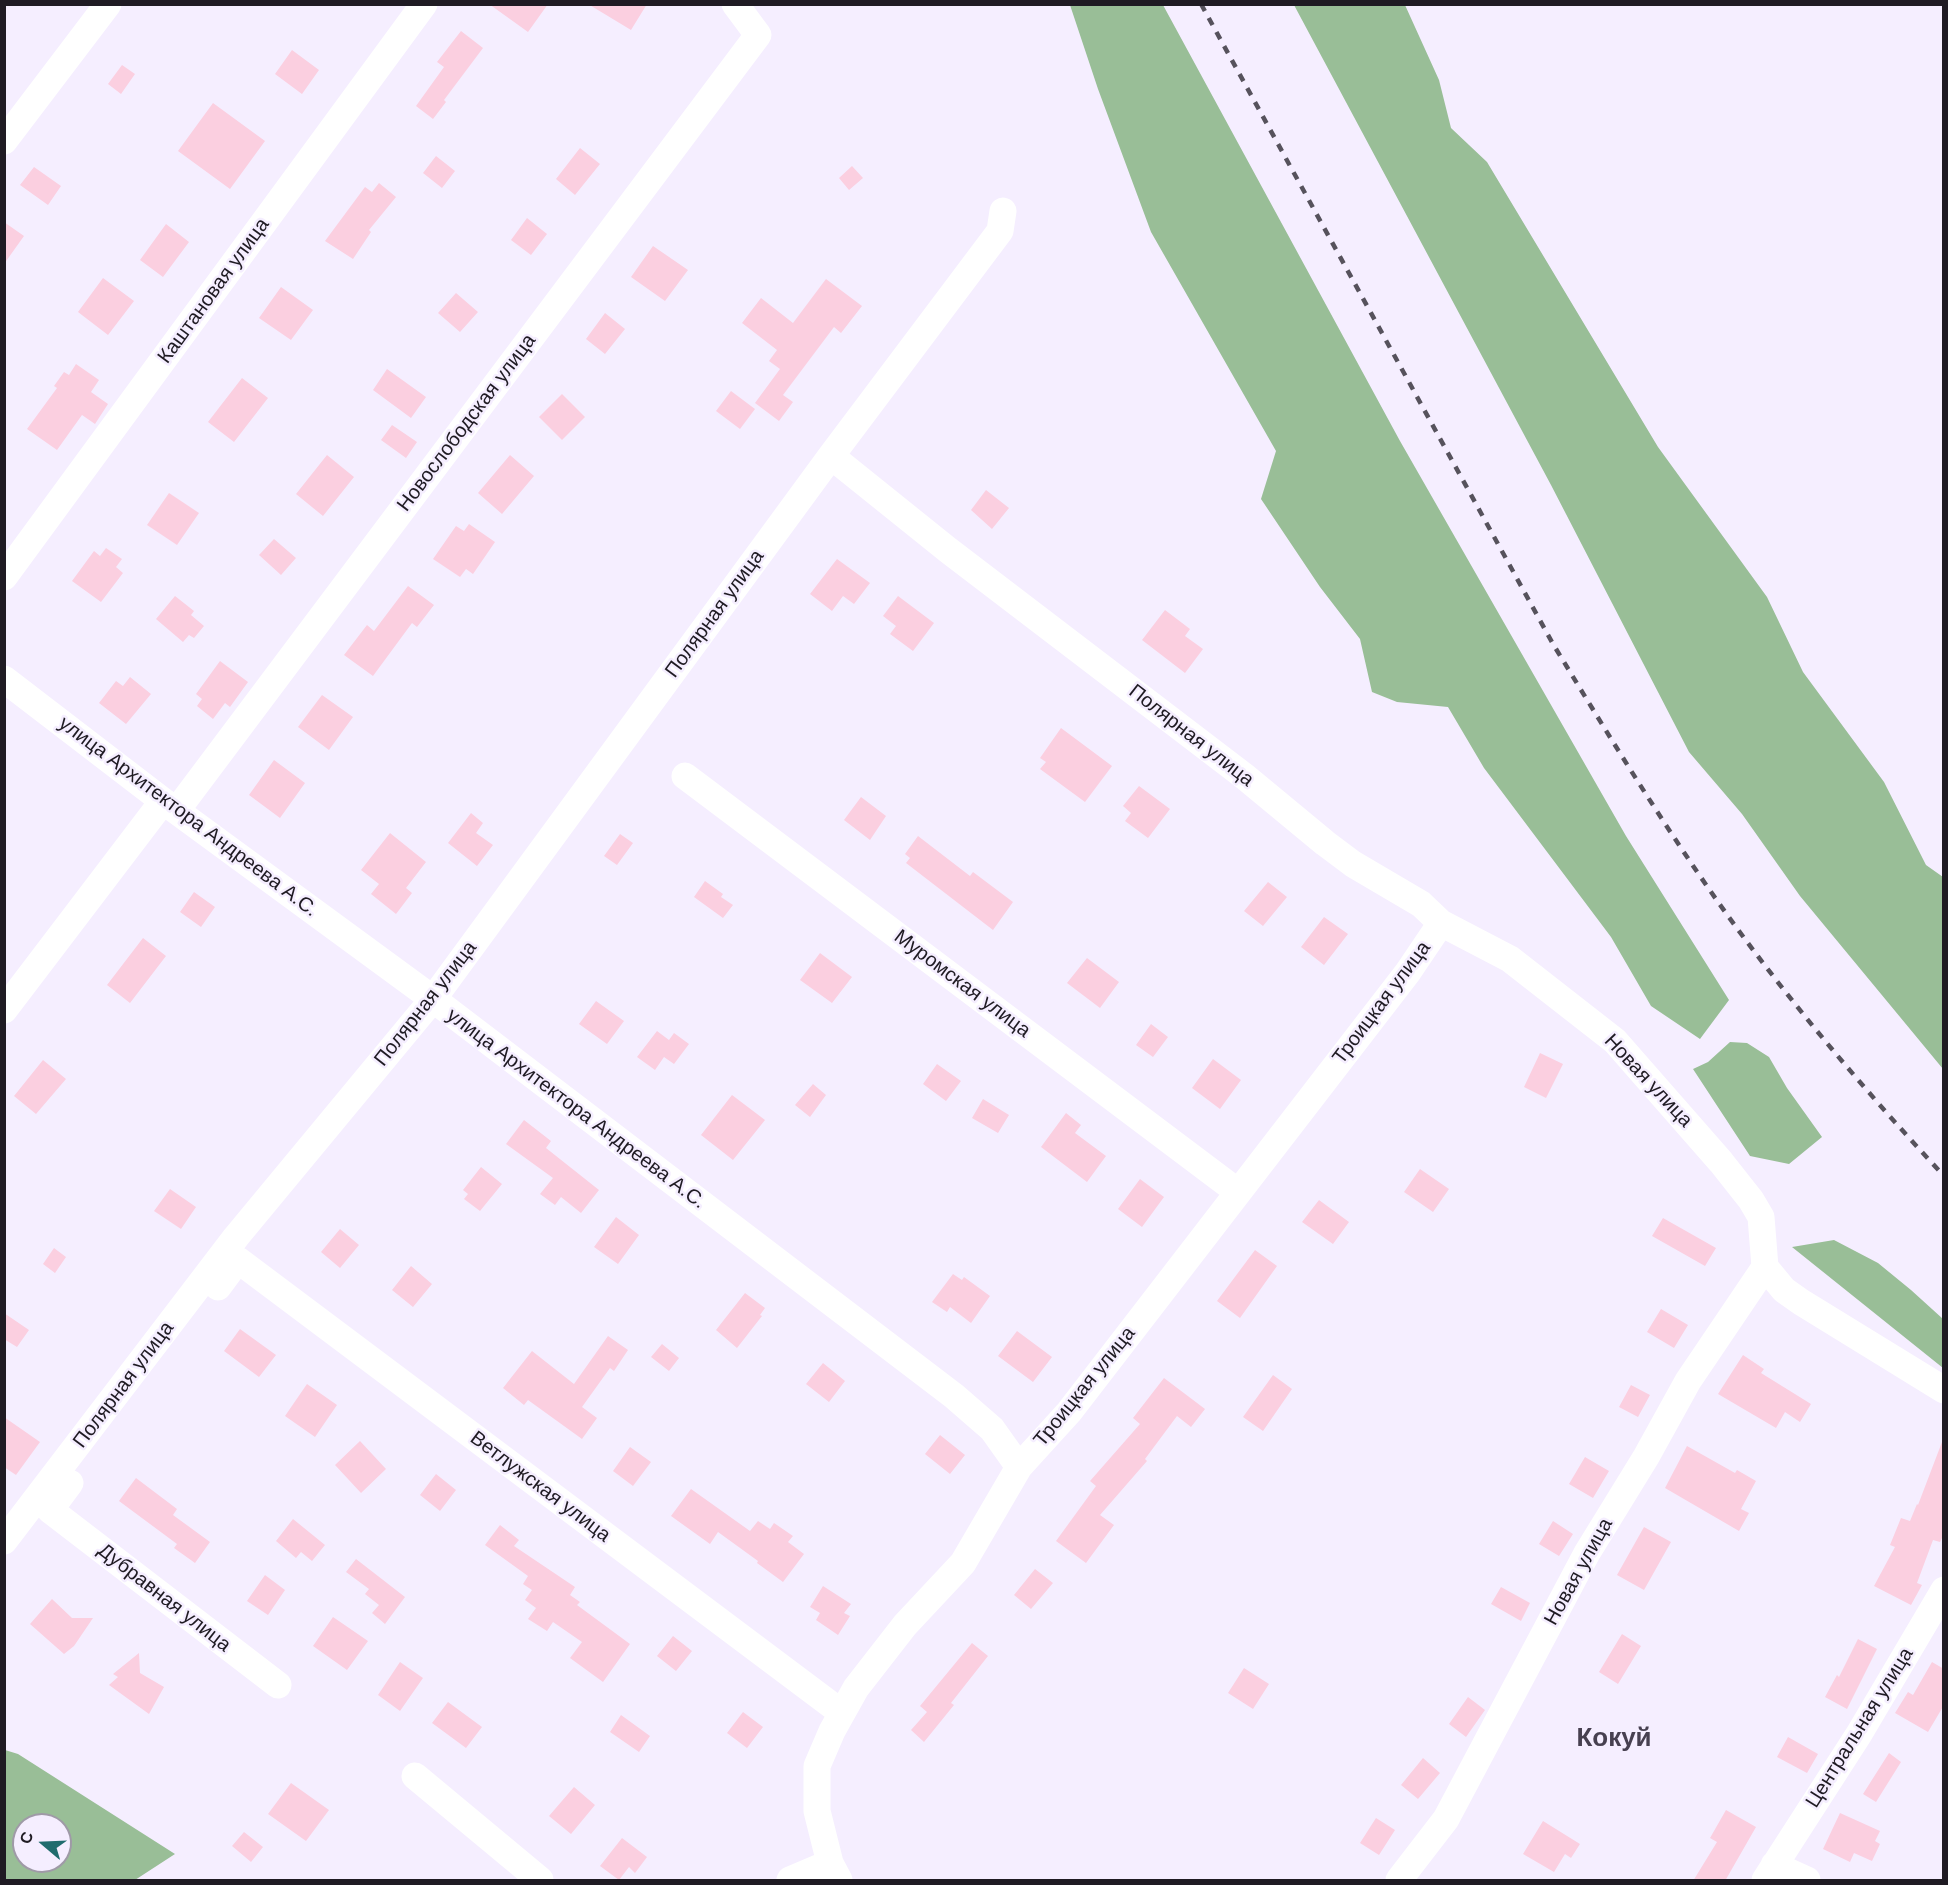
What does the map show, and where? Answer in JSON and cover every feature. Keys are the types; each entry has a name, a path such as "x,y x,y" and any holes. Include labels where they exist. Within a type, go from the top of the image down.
{"street":[{"path":"4,141 108,4"},
{"name":"Каштановая улица","path":"4,577 424,4"},
{"name":"Новослободская улица","path":"4,1010 170,806 758,35 735,4"},
{"name":"Полярная улица","path":"4,1540 236,1237 433,999 831,456 1000,231 1003,211"},
{"name":"Полярная улица","path":"831,456 948,550 1244,776 1325,843 1353,864 1421,904 1441,923"},
{"name":"улица Архитектора Андреева А.С.","path":"4,679 170,806 433,999 954,1396 992,1429 1019,1467"},
{"name":"Муромская улица","path":"686,776 1238,1192"},
{"name":"Троицкая улица","path":"835,1872 817,1811 817,1766 832,1731 856,1689 905,1625 963,1563 1019,1467 1069,1412 1408,972 1441,923"},
{"name":"Новая улица","path":"1399,1881 1446,1819 1587,1553 1646,1457 1688,1381 1765,1267 1761,1217 1751,1200 1721,1162 1615,1041 1510,959 1441,923"},
{"name":"Полярная улица","path":"50,1510 238,1260"},
{"name":"Ветлужская улица","path":"238,1260 842,1713"},
{"path":"1765,1267 1784,1290 1801,1302 1944,1390"},
{"name":"Дубравная улица","path":"50,1510 278,1685"},
{"name":"Центральная улица","path":"1807,1881 1770,1873 1859,1734 1944,1590"},
{"path":"415,1776 540,1881"},
{"path":"790,1881 835,1872"}],"green space":[{"path":"1070,5 1163,5 1400,441 1626,836 1729,1000 1700,1039 1651,1006 1611,937 1484,768 1448,707 1397,702 1372,692 1360,639 1320,587 1261,499 1276,451 1151,232 1098,89"},
{"path":"1294,5 1405,5 1439,80 1451,128 1487,162 1658,447 1767,597 1803,672 1884,782 1926,865 1943,877 1943,1069 1800,896 1742,814 1689,752 1551,485"},
{"path":"1730,1042 1747,1043 1769,1057 1787,1088 1822,1137 1789,1164 1750,1156 1693,1069 1708,1062"},
{"path":"1834,1240 1878,1263 1943,1319 1943,1368 1792,1247"},
{"path":"5,1750 18,1754 175,1854 135,1880 5,1880"}],"building":[{"path":"489,4 548,4 528,32"},
{"path":"588,4 647,4 631,30"},
{"path":"461,31 483,48 444,100 446,102 433,119 416,106 444,67 437,62"},
{"path":"292,50 319,70 302,94 275,74"},
{"path":"122,65 135,74 121,94 108,84"},
{"path":"213,103 265,141 230,189 178,151"},
{"path":"580,148 600,164 575,195 556,179"},
{"path":"436,156 455,171 442,188 423,173"},
{"path":"852,166 863,178 849,190 839,178"},
{"path":"34,167 61,186 48,205 20,185"},
{"path":"379,183 396,197 369,230 371,232 353,259 325,241 365,187 372,192"},
{"path":"527,218 547,234 531,255 511,240"},
{"path":"4,222 24,236 4,264"},
{"path":"166,224 189,242 163,277 140,260"},
{"path":"653,246 688,270 665,301 631,277"},
{"path":"103,278 134,301 108,335 78,312"},
{"path":"826,279 862,306 841,333 834,327 783,395 793,402 779,421 755,403 780,369 769,361 777,350 742,323 761,298 793,323"},
{"path":"281,287 313,310 291,340 259,318"},
{"path":"456,293 478,312 460,332 438,313"},
{"path":"605,313 625,329 605,354 586,339"},
{"path":"76,364 99,380 91,392 108,404 95,424 82,415 57,450 27,429 57,388 54,386 64,372 69,375"},
{"path":"387,369 426,397 411,418 373,390"},
{"path":"242,378 268,398 234,442 208,422"},
{"path":"731,391 755,409 740,429 716,411"},
{"path":"562,394 585,417 562,440 539,417"},
{"path":"392,425 417,442 406,458 381,440"},
{"path":"327,455 354,477 323,516 296,494"},
{"path":"510,455 534,476 502,514 478,493"},
{"path":"986,490 1009,508 992,529 971,510"},
{"path":"169,493 199,513 177,545 147,525"},
{"path":"469,524 495,542 473,574 466,569 460,577 433,559 456,526 464,531"},
{"path":"274,539 296,558 281,575 259,555"},
{"path":"106,548 122,559 116,567 123,573 101,602 72,581 94,551 100,556"},
{"path":"837,559 870,583 854,604 843,596 832,611 810,594"},
{"path":"408,586 434,605 417,627 412,623 373,676 344,655 367,625 374,631"},
{"path":"175,596 194,611 191,615 204,626 194,638 189,635 183,642 156,619"},
{"path":"898,596 934,623 913,651 890,634 896,626 883,616"},
{"path":"1165,610 1190,629 1185,636 1203,649 1185,673 1142,640"},
{"path":"220,661 248,682 230,707 225,703 213,719 197,706 202,699 196,694"},
{"path":"130,677 151,694 126,724 99,703 116,681 123,686"},
{"path":"322,695 353,717 329,750 298,727"},
{"path":"1061,728 1112,766 1085,802 1040,769 1046,762 1040,758"},
{"path":"274,760 305,783 280,818 249,795"},
{"path":"1139,786 1170,809 1148,838 1125,821 1131,813 1123,806"},
{"path":"861,797 886,816 870,840 844,820"},
{"path":"471,813 483,823 476,833 493,845 477,866 448,843"},
{"path":"390,833 426,862 406,888 412,893 396,914 371,894 379,884 361,870"},
{"path":"620,834 633,843 617,865 604,856"},
{"path":"918,836 970,876 973,872 1013,902 993,930 906,863 910,858 905,854"},
{"path":"705,881 723,894 721,897 733,905 723,918 694,897"},
{"path":"1268,882 1287,897 1263,926 1244,911"},
{"path":"194,892 215,907 201,927 180,912"},
{"path":"1324,917 1348,934 1324,965 1301,947"},
{"path":"143,938 166,956 130,1003 107,985"},
{"path":"820,953 852,977 832,1003 800,980"},
{"path":"1087,958 1119,982 1100,1008 1067,983"},
{"path":"596,1001 624,1021 607,1044 579,1024"},
{"path":"1151,1024 1168,1037 1153,1057 1136,1045"},
{"path":"657,1031 669,1040 674,1033 689,1044 674,1064 664,1057 655,1070 637,1057"},
{"path":"1540,1053 1563,1064 1546,1098 1524,1087"},
{"path":"1213,1059 1241,1080 1220,1109 1192,1088"},
{"path":"43,1060 66,1079 36,1114 14,1096"},
{"path":"937,1064 961,1081 946,1101 923,1084"},
{"path":"813,1084 826,1095 810,1117 795,1105"},
{"path":"732,1095 765,1120 733,1160 701,1135"},
{"path":"983,1099 1009,1115 998,1133 972,1118"},
{"path":"1066,1113 1081,1125 1075,1133 1106,1156 1087,1182 1041,1147"},
{"path":"524,1120 551,1141 546,1148 599,1190 581,1213 561,1197 555,1205 540,1194 553,1178 506,1144"},
{"path":"481,1167 502,1184 480,1211 464,1199 468,1194 463,1190"},
{"path":"1420,1169 1449,1189 1433,1212 1404,1192"},
{"path":"1140,1179 1164,1197 1142,1227 1118,1209"},
{"path":"170,1189 196,1207 181,1229 154,1211"},
{"path":"1319,1200 1349,1222 1333,1244 1302,1222"},
{"path":"616,1217 639,1235 618,1264 594,1247"},
{"path":"1663,1218 1716,1248 1705,1266 1652,1236"},
{"path":"340,1229 359,1245 340,1268 321,1252"},
{"path":"54,1248 66,1257 55,1273 43,1264"},
{"path":"1255,1250 1277,1266 1240,1318 1217,1301"},
{"path":"411,1266 432,1284 413,1307 392,1290"},
{"path":"953,1274 962,1280 964,1277 990,1296 971,1323 950,1307 947,1312 932,1302"},
{"path":"745,1293 765,1308 760,1315 762,1316 737,1348 716,1330"},
{"path":"1661,1309 1688,1325 1674,1348 1647,1332"},
{"path":"4,1313 29,1330 17,1347 4,1339"},
{"path":"240,1329 276,1355 259,1377 224,1351"},
{"path":"1017,1331 1052,1357 1033,1382 998,1356"},
{"path":"608,1336 628,1350 614,1371 610,1368 582,1407 597,1418 582,1439 528,1400 524,1405 503,1388 532,1351 574,1384"},
{"path":"662,1344 679,1358 669,1371 651,1357"},
{"path":"1743,1355 1764,1369 1761,1373 1811,1404 1800,1422 1785,1412 1776,1428 1718,1394"},
{"path":"823,1363 845,1381 829,1402 806,1384"},
{"path":"1273,1375 1292,1389 1263,1431 1243,1417"},
{"path":"1164,1378 1205,1409 1191,1427 1177,1416 1145,1459 1147,1461 1100,1515 1114,1525 1086,1563 1056,1541 1096,1486 1090,1481 1140,1424 1133,1418"},
{"path":"307,1384 337,1405 315,1437 285,1416"},
{"path":"1631,1385 1650,1395 1638,1417 1619,1407"},
{"path":"4,1417 40,1442 16,1475 4,1467"},
{"path":"940,1435 965,1455 950,1474 925,1454"},
{"path":"360,1441 386,1469 361,1493 335,1465"},
{"path":"1942,1442 1944,1442 1944,1534 1940,1542 1933,1540 1917,1583 1922,1585 1911,1605 1874,1586 1895,1547 1890,1545 1901,1518 1910,1521 1918,1505"},
{"path":"1687,1446 1735,1473 1737,1470 1756,1481 1741,1509 1749,1513 1739,1531 1665,1488"},
{"path":"630,1447 651,1462 633,1486 613,1471"},
{"path":"1585,1457 1609,1471 1593,1498 1569,1484"},
{"path":"436,1474 456,1490 440,1511 420,1495"},
{"path":"136,1478 177,1509 173,1515 210,1542 195,1563 174,1548 177,1544 119,1501"},
{"path":"691,1489 750,1531 758,1521 770,1529 774,1523 793,1536 788,1542 804,1554 783,1582 718,1532 710,1544 671,1516"},
{"path":"293,1519 325,1545 312,1561 301,1552 296,1558 276,1541"},
{"path":"1553,1521 1573,1534 1559,1556 1539,1544"},
{"path":"500,1525 519,1540 514,1546 575,1587 570,1595 580,1602 577,1605 630,1644 603,1682 570,1658 582,1642 553,1622 547,1631 528,1619 536,1608 525,1600 532,1590 523,1584 528,1576 485,1545"},
{"path":"1644,1527 1671,1542 1644,1590 1617,1575"},
{"path":"356,1559 405,1597 385,1624 372,1613 379,1605 365,1594 369,1589 346,1572"},
{"path":"1035,1569 1053,1583 1031,1609 1014,1595"},
{"path":"265,1575 285,1590 268,1615 247,1601"},
{"path":"823,1586 851,1604 844,1613 850,1616 838,1635 816,1620 820,1613 810,1607"},
{"path":"1501,1587 1530,1603 1521,1621 1491,1604"},
{"path":"52,1599 72,1618 93,1618 74,1646 64,1654 30,1624"},
{"path":"333,1617 368,1641 347,1670 313,1646"},
{"path":"1622,1634 1641,1646 1618,1684 1599,1672"},
{"path":"673,1636 692,1651 676,1671 657,1656"},
{"path":"1858,1639 1877,1649 1847,1709 1825,1697 1837,1675 1839,1677"},
{"path":"972,1643 988,1656 951,1703 954,1705 924,1742 911,1730 927,1712 920,1706"},
{"path":"139,1653 140,1673 164,1687 149,1714 109,1685 118,1677 113,1674"},
{"path":"400,1662 423,1678 400,1711 378,1695"},
{"path":"1932,1662 1944,1669 1944,1705 1928,1732 1895,1713 1908,1692 1913,1695"},
{"path":"1244,1668 1269,1684 1253,1709 1228,1693"},
{"path":"1468,1697 1485,1710 1466,1737 1449,1724"},
{"path":"448,1702 482,1727 466,1748 432,1723"},
{"path":"743,1712 763,1727 747,1748 727,1733"},
{"path":"621,1715 650,1736 639,1752 610,1732"},
{"path":"1788,1737 1818,1754 1807,1773 1777,1757"},
{"path":"1889,1753 1901,1762 1876,1802 1863,1794"},
{"path":"1423,1758 1440,1773 1418,1799 1401,1785"},
{"path":"291,1783 329,1810 306,1841 268,1814"},
{"path":"574,1787 595,1805 571,1834 549,1816"},
{"path":"1726,1810 1756,1827 1725,1881 1693,1881 1717,1842 1710,1838"},
{"path":"1840,1813 1880,1831 1875,1841 1880,1844 1872,1861 1854,1853 1850,1862 1823,1849"},
{"path":"1376,1818 1395,1830 1379,1855 1360,1843"},
{"path":"1543,1821 1580,1844 1571,1858 1565,1854 1554,1872 1523,1854"},
{"path":"244,1832 263,1847 251,1862 232,1846"},
{"path":"622,1838 647,1857 635,1873 629,1867 619,1880 600,1866"}],"railway":[{"path":"1201,4 1553,644 1638,782 1728,916 1779,983 1859,1081 1944,1176"}],"district":[{"name":"Кокуй","path":"1614,1739"}]}
